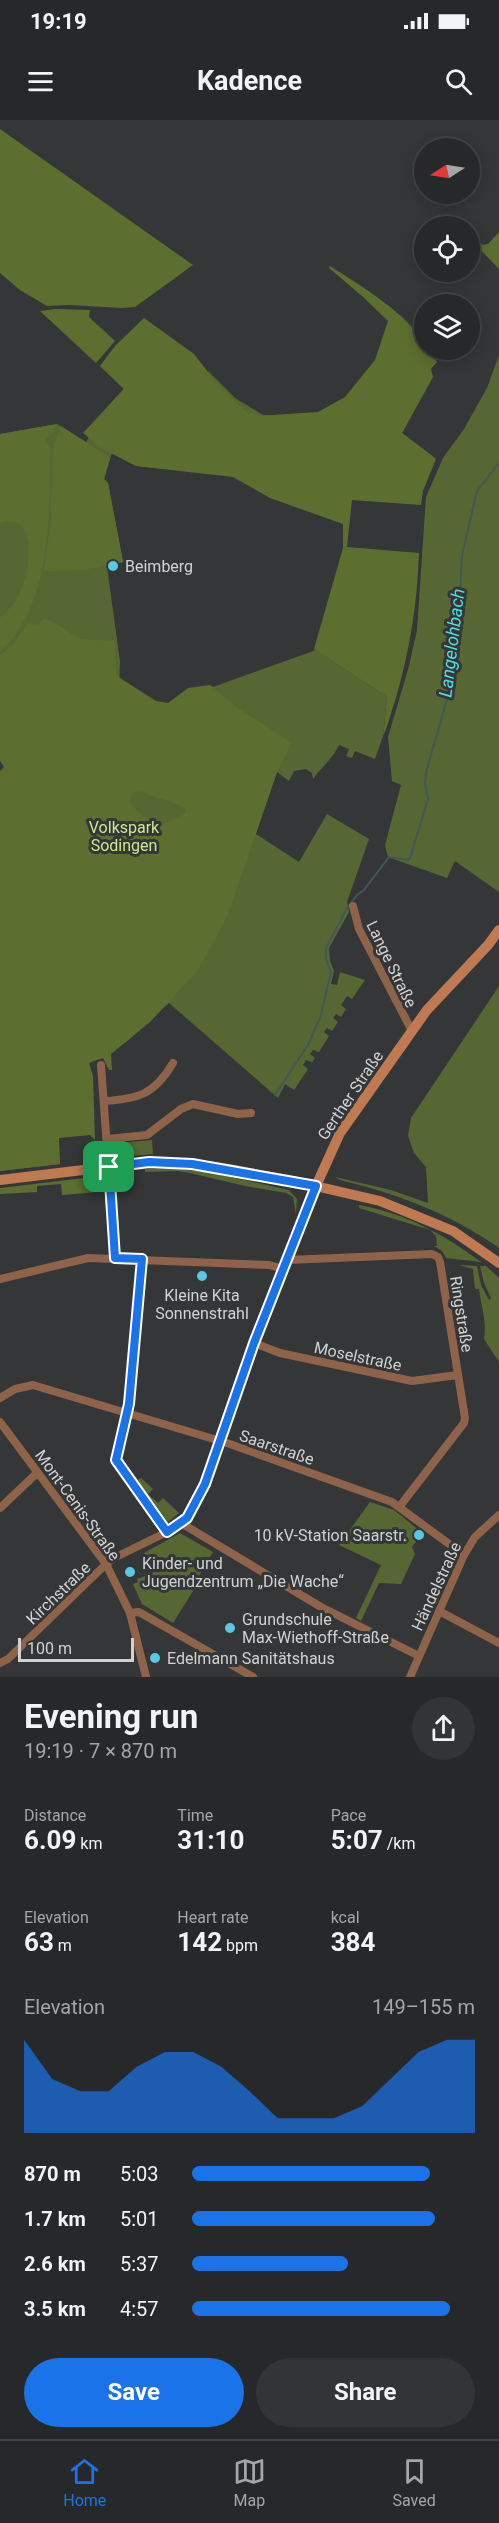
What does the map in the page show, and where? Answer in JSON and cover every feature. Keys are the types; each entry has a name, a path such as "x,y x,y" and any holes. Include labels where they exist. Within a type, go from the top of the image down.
{"main road":[{"name":"Gerther Straße","path":"316,1186 340,1133 427,1010 488,945 499,930"},
{"path":"0,1180 149,1162 192,1164 316,1186 380,1201 435,1222 474,1244 499,1263"}],"street":[{"name":"Lange Straße","path":"352,906 359,929 412,1031"},
{"path":"104,1101 131,1099 142,1095 160,1081 173,1063"},
{"path":"101,1065 115,1258"},
{"path":"106,1139 147,1135 181,1109 193,1104 238,1114 251,1113"},
{"name":"Gerther Straße","path":"106,1564 167,1532 181,1523 194,1509 254,1343 316,1186"},
{"name":"Ringstraße","path":"287,1260 432,1254 438,1257 464,1423 400,1506"},
{"path":"0,1278 88,1258 269,1265 284,1269"},
{"path":"142,1259 127,1412 116,1453 117,1463 167,1532"},
{"name":"Moselstraße","path":"254,1343 280,1353 412,1381 458,1375"},
{"name":"Saarstraße","path":"0,1398 15,1389 33,1384 220,1442 400,1506 464,1555"},
{"name":"Mont-Cenis-Straße","path":"0,1422 106,1564 130,1612 146,1677"},
{"path":"0,1508 37,1473"},
{"name":"Händelstraße","path":"410,1677 464,1555 475,1537 499,1515"},
{"path":"181,1523 329,1612 419,1656"},
{"name":"Kirchstraße","path":"0,1663 8,1659 106,1564"},
{"path":"439,1611 499,1643"},
{"path":"130,1612 139,1612 253,1677"}],"green space":[{"path":"0,129 193,265 135,307 47,306 20,290 0,273"},
{"path":"499,232 499,269 480,249 480,242 483,245 488,244"},
{"path":"330,266 385,303 412,327 414,330 414,360 436,360 437,362 431,369 433,377 402,433 436,459 423,491 421,505 352,500 347,547 419,553 417,591 409,646 395,701 383,736 387,697 314,649 343,548 343,524 270,498 233,477 136,466 101,448 83,433 124,389 100,366 116,345 144,318 194,354 218,385 244,410 258,416 318,412 345,397 375,360 388,321 329,268"},
{"path":"90,310 89,317 115,341 96,363 40,311"},
{"name":"Volkspark Sodingen","path":"116,345 209,372 235,398 263,415 311,418 432,377 402,433 435,458 237,476 136,466 112,453 104,479 108,483 123,562 107,567 120,661 119,693 171,721 210,685 213,687 316,650 387,697 383,736 375,759 355,751 352,758 346,756 349,749 339,745 313,779 312,773 306,769 294,771 289,781 277,772 256,834 299,862 327,814 369,839 347,902 349,912 329,948 334,971 331,984 337,985 340,972 365,980 352,999 347,996 341,1005 346,1009 341,1017 336,1014 333,1018 338,1022 332,1031 327,1028 324,1032 329,1036 319,1052 313,1050 310,1054 315,1058 312,1062 306,1060 303,1065 308,1069 294,1090 285,1084 278,1098 169,1003 126,1042 89,1063 58,1135 60,1164 0,1171 0,771 4,767 0,738 0,434 57,424 86,442 108,406 124,389 100,366"},
{"path":"499,355 499,892 455,861 447,878 388,857 385,845 401,785 392,781 388,737 417,630 426,497 443,458 464,429 487,388"},
{"path":"57,424 52,435 46,438 46,443 50,446 48,528 39,583 30,609 17,632 0,652 0,618 14,603 21,591 29,550 27,537 22,527 14,522 0,523 0,434"},
{"path":"61,426 110,458 104,479 108,483 123,562 83,570 44,571 51,520 53,448"},
{"name":"Volkspark Sodingen","path":"43,619 50,620 80,639 114,641 117,676 156,701 168,703 188,688 210,685 239,709 292,743 277,772 227,917 198,970 150,1022 111,1054 112,1070 109,1070 103,1058 89,1063 93,1076 95,1140 90,1135 59,1138 60,1164 0,1171 0,774 4,767 0,761 0,656 14,643 27,623 39,625","holes":["139,791 180,806 186,809 186,813 164,823 149,819 134,808 129,800 133,793"]},
{"path":"499,986 499,1248 461,1225 422,1206 335,1177 391,1190 428,1203 426,1167 414,1153 408,1136 411,1118"},
{"path":"152,1140 153,1154 119,1157 118,1143"},
{"path":"170,1168 208,1172 289,1190 297,1199 296,1215 293,1197 286,1193 177,1171 145,1172 145,1169"},
{"path":"93,1177 98,1182 99,1192 62,1195 61,1184 37,1186 37,1192 0,1194 0,1188"},
{"path":"359,1205 392,1213 424,1226 481,1262 446,1258 442,1251 434,1246 437,1246 436,1236 430,1230 359,1208"},
{"path":"459,1265 477,1266 481,1285 489,1300 491,1298 480,1266 486,1266 499,1278 499,1362 484,1339 485,1326 479,1289 475,1289 473,1269"},
{"path":"141,1478 153,1489 148,1494 158,1503 163,1498 179,1513 168,1522 137,1480"},
{"path":"370,1502 394,1510 420,1531 416,1536 419,1538 412,1547 415,1554 401,1584 379,1583 361,1621 356,1618 381,1565 339,1545"},
{"path":"180,1533 213,1552 196,1581 198,1583 173,1623 142,1604 133,1584 138,1582 137,1579 153,1573 144,1553"}],"waterway":[{"name":"Langelohbach","path":"275,1095 308,1045 320,1018 331,973 326,959 326,948 347,908 389,857 408,860 410,858 428,799 426,772 451,686 455,649 452,646 459,614 462,555 477,491 499,463"}],"place":[{"name":"Beimberg","path":"113,566"},
{"name":"Kleine Kita Sonnenstrahl","path":"202,1276"},
{"name":"10 kV-Station Saarstr.","path":"419,1535"},
{"name":"Kinder- und Jugendzentrum „Die Wache“","path":"130,1572"},
{"name":"Grundschule Max-Wiethoff-Straße","path":"230,1628"},
{"name":"Edelmann Sanitätshaus","path":"155,1658"}],"route":[{"path":"149,1162 192,1164 316,1186 254,1343 205,1484 194,1509 187,1518 167,1532 116,1460 129,1404 142,1259 115,1258 109,1167 149,1162"}]}
